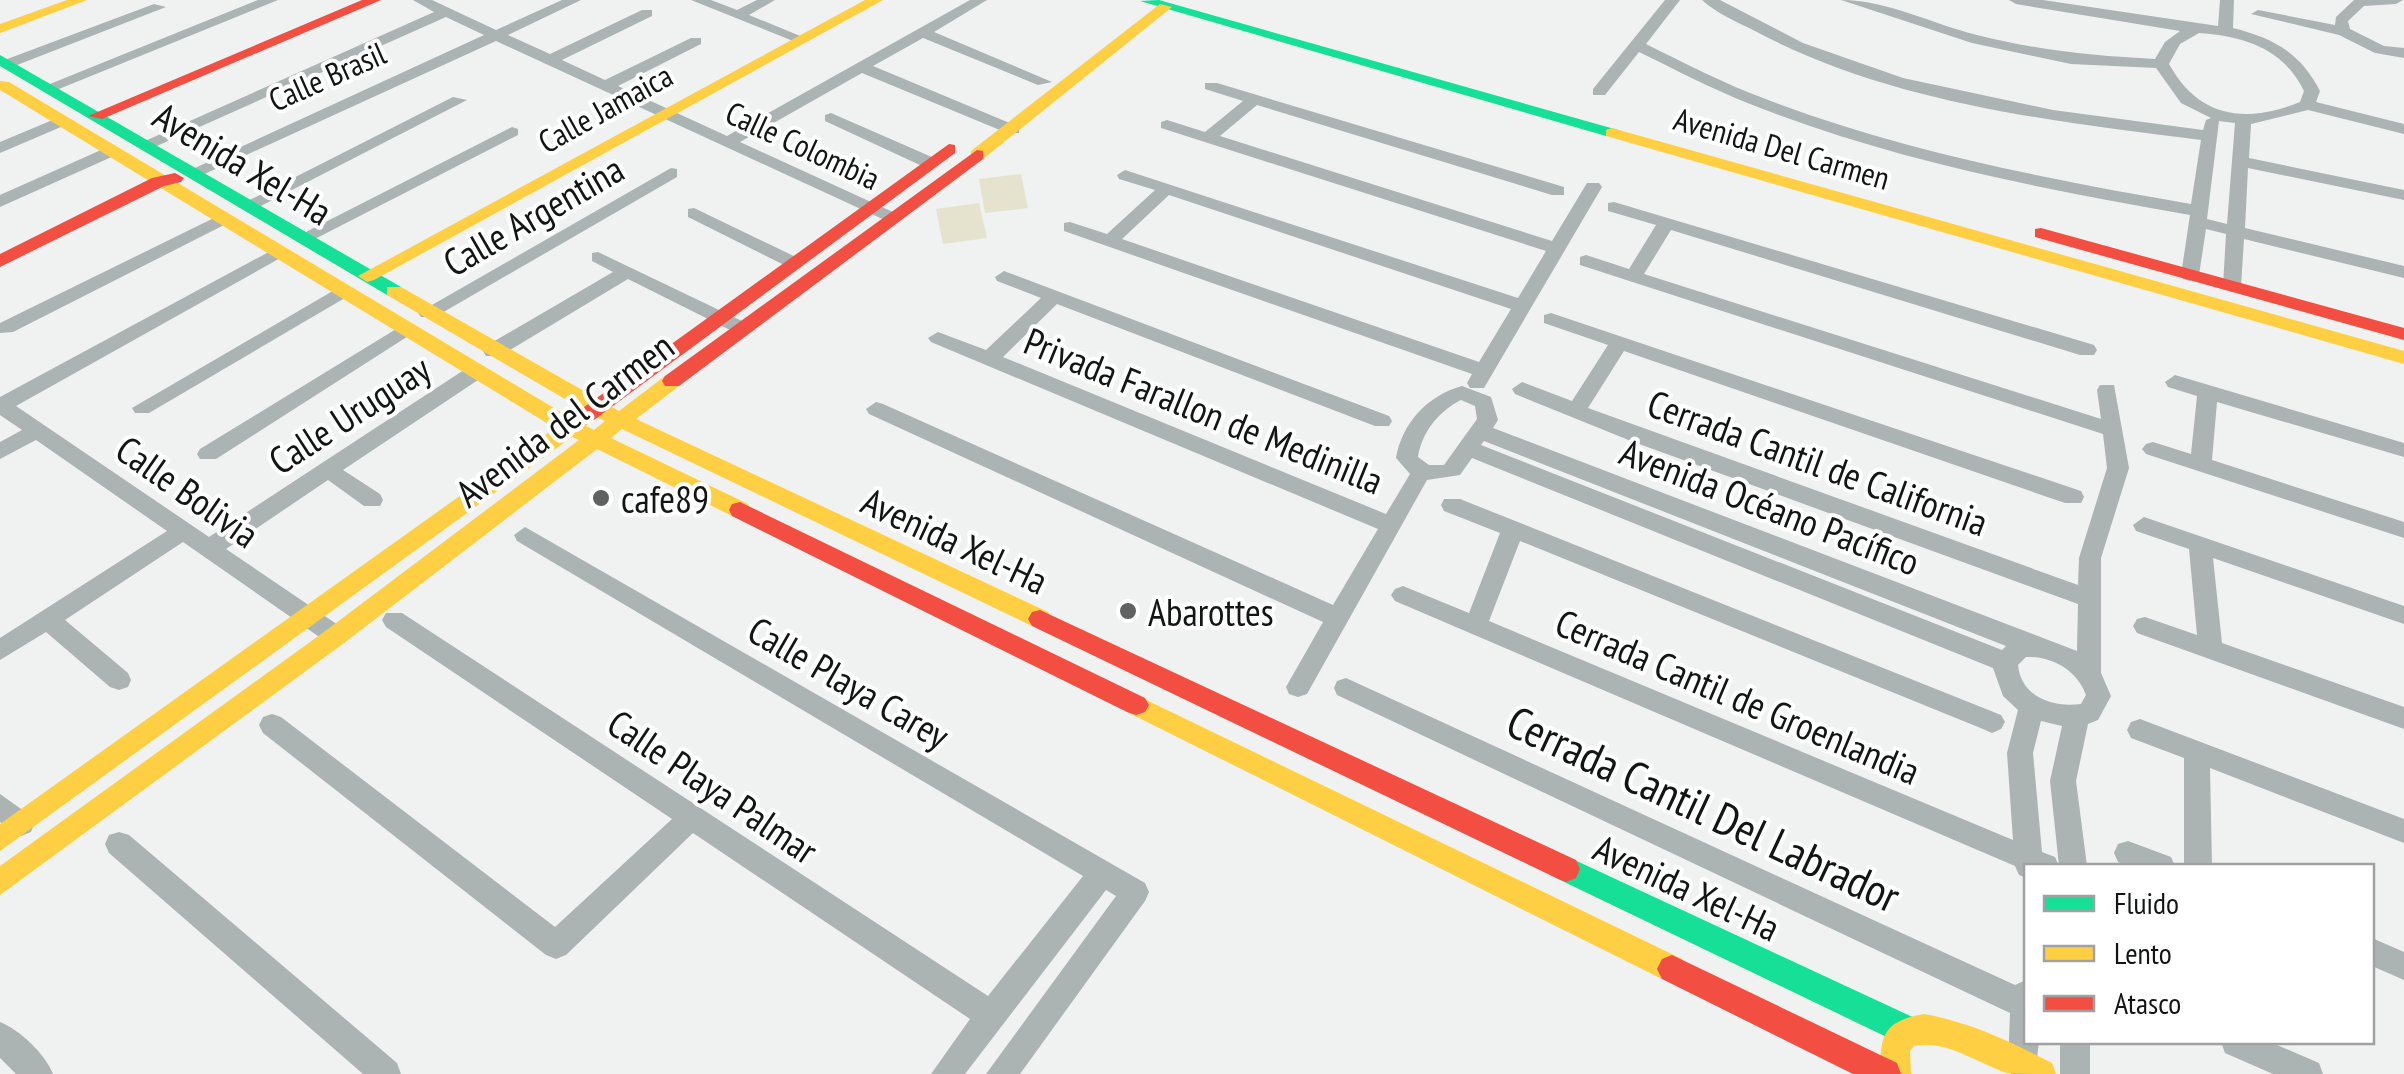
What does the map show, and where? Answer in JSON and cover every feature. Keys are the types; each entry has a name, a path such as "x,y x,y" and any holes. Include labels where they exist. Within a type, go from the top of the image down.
{"street":[{"path":"0,21 57,0"},
{"path":"0,29 80,0"},
{"path":"48,88 271,0"},
{"path":"96,116 374,0"},
{"name":"Calle Colombia","path":"420,0 888,217"},
{"path":"698,0 804,40"},
{"path":"737,15 768,0"},
{"name":"Calle Jamaica","path":"366,276 876,0"},
{"path":"726,143 980,0"},
{"name":"Avenida Del Carmen","path":"1200,0 1453,81"},
{"path":"1599,92 1673,0"},
{"path":"1709,0 1797,46 1918,88 2074,119 2210,136"},
{"path":"1848,0 1972,39 2071,58 2161,64"},
{"path":"2016,0 2198,29"},
{"path":"2225,25 2227,0"},
{"path":"2342,25 2360,2 2400,0"},
{"name":"Calle Brasil","path":"0,261 158,182 192,173 570,1"},
{"name":"Avenida Del Carmen","path":"1152,3 1750,162 2343,329 2404,334"},
{"name":"Avenida del Carmen","path":"0,882 336,636 888,217 1014,130 1152,3"},
{"path":"5,81 159,7"},
{"path":"144,145 446,12"},
{"path":"550,60 647,13"},
{"path":"2161,64 2172,43 2182,34 2257,16 2342,25 2380,50 2404,53"},
{"path":"2257,16 2307,76 2312,91 2307,105"},
{"path":"923,33 1044,82"},
{"path":"605,86 696,42"},
{"path":"1636,46 1759,103 1900,150 2198,216 2236,232 2404,272"},
{"name":"Avenida del Carmen","path":"11,832 310,619 928,162 1044,82 1105,47"},
{"path":"2161,64 2178,90 2213,115 2264,122 2307,105 2404,129"},
{"path":"864,68 1014,130"},
{"name":"Avenida Xel-Ha","path":"5,81 48,88 593,407 1908,1031 1936,1027 2032,1070"},
{"name":"Avenida Xel-Ha","path":"5,81 158,182 568,426 1886,1074"},
{"path":"1211,86 1558,191"},
{"path":"1208,138 1255,99"},
{"path":"247,206 459,100"},
{"path":"2190,275 2213,115"},
{"path":"831,118 928,162"},
{"path":"2232,286 2243,120"},
{"path":"0,148 62,121"},
{"path":"1167,125 1556,248"},
{"path":"302,238 512,132"},
{"path":"0,202 110,151"},
{"path":"2240,161 2404,195"},
{"name":"Calle Argentina","path":"428,312 671,173"},
{"path":"2205,173 2239,181"},
{"path":"1125,174 1522,306"},
{"path":"1470,395 1593,187"},
{"path":"1110,240 1165,190"},
{"path":"1614,207 2087,350"},
{"path":"694,213 792,262"},
{"path":"6,328 222,219"},
{"path":"1634,277 1666,224"},
{"path":"1070,227 1484,371"},
{"path":"0,406 278,252"},
{"path":"598,257 742,328"},
{"name":"Avenida Del Carmen","path":"2088,257 2232,286 2343,329 2404,358"},
{"path":"1586,261 2113,430"},
{"path":"493,351 626,272"},
{"path":"1004,277 1382,421"},
{"path":"142,408 343,291"},
{"name":"Privada Farallon de Medinilla","path":"989,359 1053,297"},
{"name":"Cerrada Cantil de California","path":"1552,319 2074,497"},
{"path":"208,454 406,329"},
{"name":"Privada Farallon de Medinilla","path":"938,338 1393,526"},
{"path":"1576,411 1618,344"},
{"name":"Calle Uruguay","path":"210,548 478,372"},
{"path":"2175,382 2404,450"},
{"name":"Cerrada Cantil de California","path":"1522,389 2091,599"},
{"path":"2089,673 2063,654 2034,647 2010,654 2005,662 2009,684 2032,706 2047,714 2078,717 2089,713 2099,696 2089,673 2090,558 2118,468 2107,390"},
{"path":"2201,465 2208,391"},
{"path":"1454,394 1470,395 1488,408 1490,414 1475,440 1452,470 1436,474 1422,471 1407,458 1408,446 1441,400 1454,394"},
{"name":"Calle Bolivia","path":"0,406 336,636"},
{"path":"876,409 1338,618"},
{"path":"0,452 38,430"},
{"name":"Avenida Océano Pacífico","path":"1475,440 2034,647"},
{"name":"Avenida Océano Pacífico","path":"1475,440 2005,662"},
{"path":"2153,450 2404,530"},
{"path":"328,470 372,500"},
{"path":"1298,686 1422,471"},
{"name":"Cerrada Cantil de Groenlandia","path":"1452,505 1992,722"},
{"path":"2144,526 2404,615"},
{"path":"0,650 185,530"},
{"path":"1476,624 1513,530"},
{"name":"Calle Playa Carey","path":"525,536 1135,892 1002,1074"},
{"path":"2200,545 2210,647"},
{"name":"Cerrada Cantil de Groenlandia","path":"1402,594 2032,864"},
{"path":"47,620 119,680"},
{"name":"Calle Playa Palmar","path":"394,620 990,1015"},
{"path":"2145,626 2404,718"},
{"name":"Cerrada Cantil Del Labrador","path":"1346,688 2024,1004"},
{"path":"2032,706 2020,753 2034,864"},
{"path":"2074,864 2063,780 2078,717"},
{"path":"272,725 556,945 692,817"},
{"path":"2140,730 2404,831"},
{"path":"2197,752 2198,864"},
{"path":"0,806 11,832"},
{"path":"119,844 386,1074"},
{"path":"2128,853 2156,864"},
{"path":"946,1074 1102,873"},
{"path":"2374,953 2404,966"},
{"path":"1800,1031 1815,986"},
{"path":"1896,1074 1894,1050 1908,1031"},
{"path":"0,1037 38,1074"},
{"path":"2030,1044 2032,1070"},
{"path":"2075,1044 2076,1074"},
{"path":"2240,1044 2308,1074"}],"shaded area":[{"path":"1021,174 1028,208 985,213 979,179"},
{"path":"979,203 987,238 943,244 936,209"}],"traffic: fast":[{"path":"1147,1 1612,133"},
{"path":"0,60 394,291"},
{"path":"1566,869 1908,1031"}],"traffic: slow":[{"path":"0,29 80,0"},
{"path":"367,276 876,0"},
{"path":"977,155 1165,7"},
{"path":"3,85 568,426 740,510"},
{"path":"1612,133 2404,358"},
{"path":"394,291 593,407 1040,619"},
{"path":"0,882 336,636 672,381"},
{"path":"0,839 587,415"},
{"path":"1136,705 1672,969"},
{"path":"1896,1074 1895,1047 1905,1033 1924,1029 1976,1043 2041,1074"}],"traffic: jam":[{"path":"96,116 374,0"},
{"path":"587,415 949,149"},
{"path":"672,381 977,155"},
{"path":"0,261 158,182 175,178"},
{"path":"2041,233 2404,334"},
{"path":"740,510 1136,705"},
{"path":"1040,619 1566,869"},
{"path":"1672,969 1886,1074"}],"place":[{"name":"cafe89","path":"601,498"},
{"name":"Abarottes","path":"1128,611"}]}
